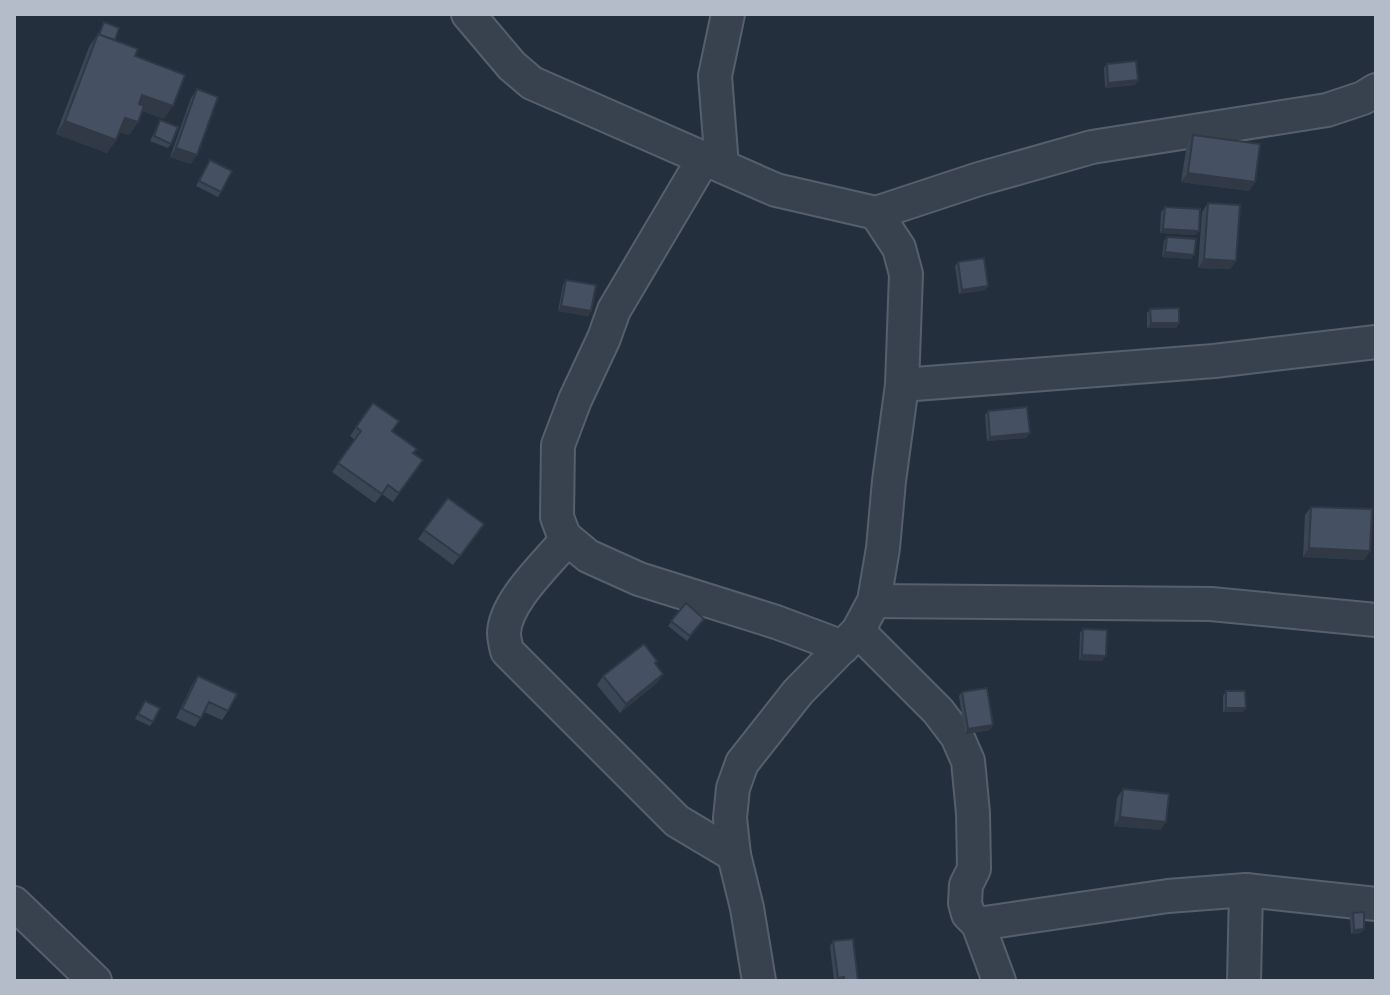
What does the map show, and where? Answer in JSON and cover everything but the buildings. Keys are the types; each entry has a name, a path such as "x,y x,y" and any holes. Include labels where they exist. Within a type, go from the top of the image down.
{"street":[{"path":"468,14 512,66 532,83 776,190 876,213 979,179 1092,147 1327,110 1363,98 1376,90"},
{"path":"728,14 715,76 713,162 614,310 558,445 557,517 567,539 588,556 639,579 776,622 850,639 938,711 957,736 968,761 974,869 964,895 968,914 978,924 999,981"},
{"path":"759,981 747,908 734,855 730,818 733,788 742,763 798,692 850,639 874,601 883,548 902,385 906,274 899,248 876,213"},
{"path":"902,385 1214,361 1376,342"},
{"path":"567,539 508,614 504,634 507,651 677,821 734,855"},
{"path":"874,601 1211,604 1376,620"},
{"path":"978,924 1168,896 1246,890 1376,904"},
{"path":"1244,981 1246,890"},
{"path":"14,903 95,981"}]}
